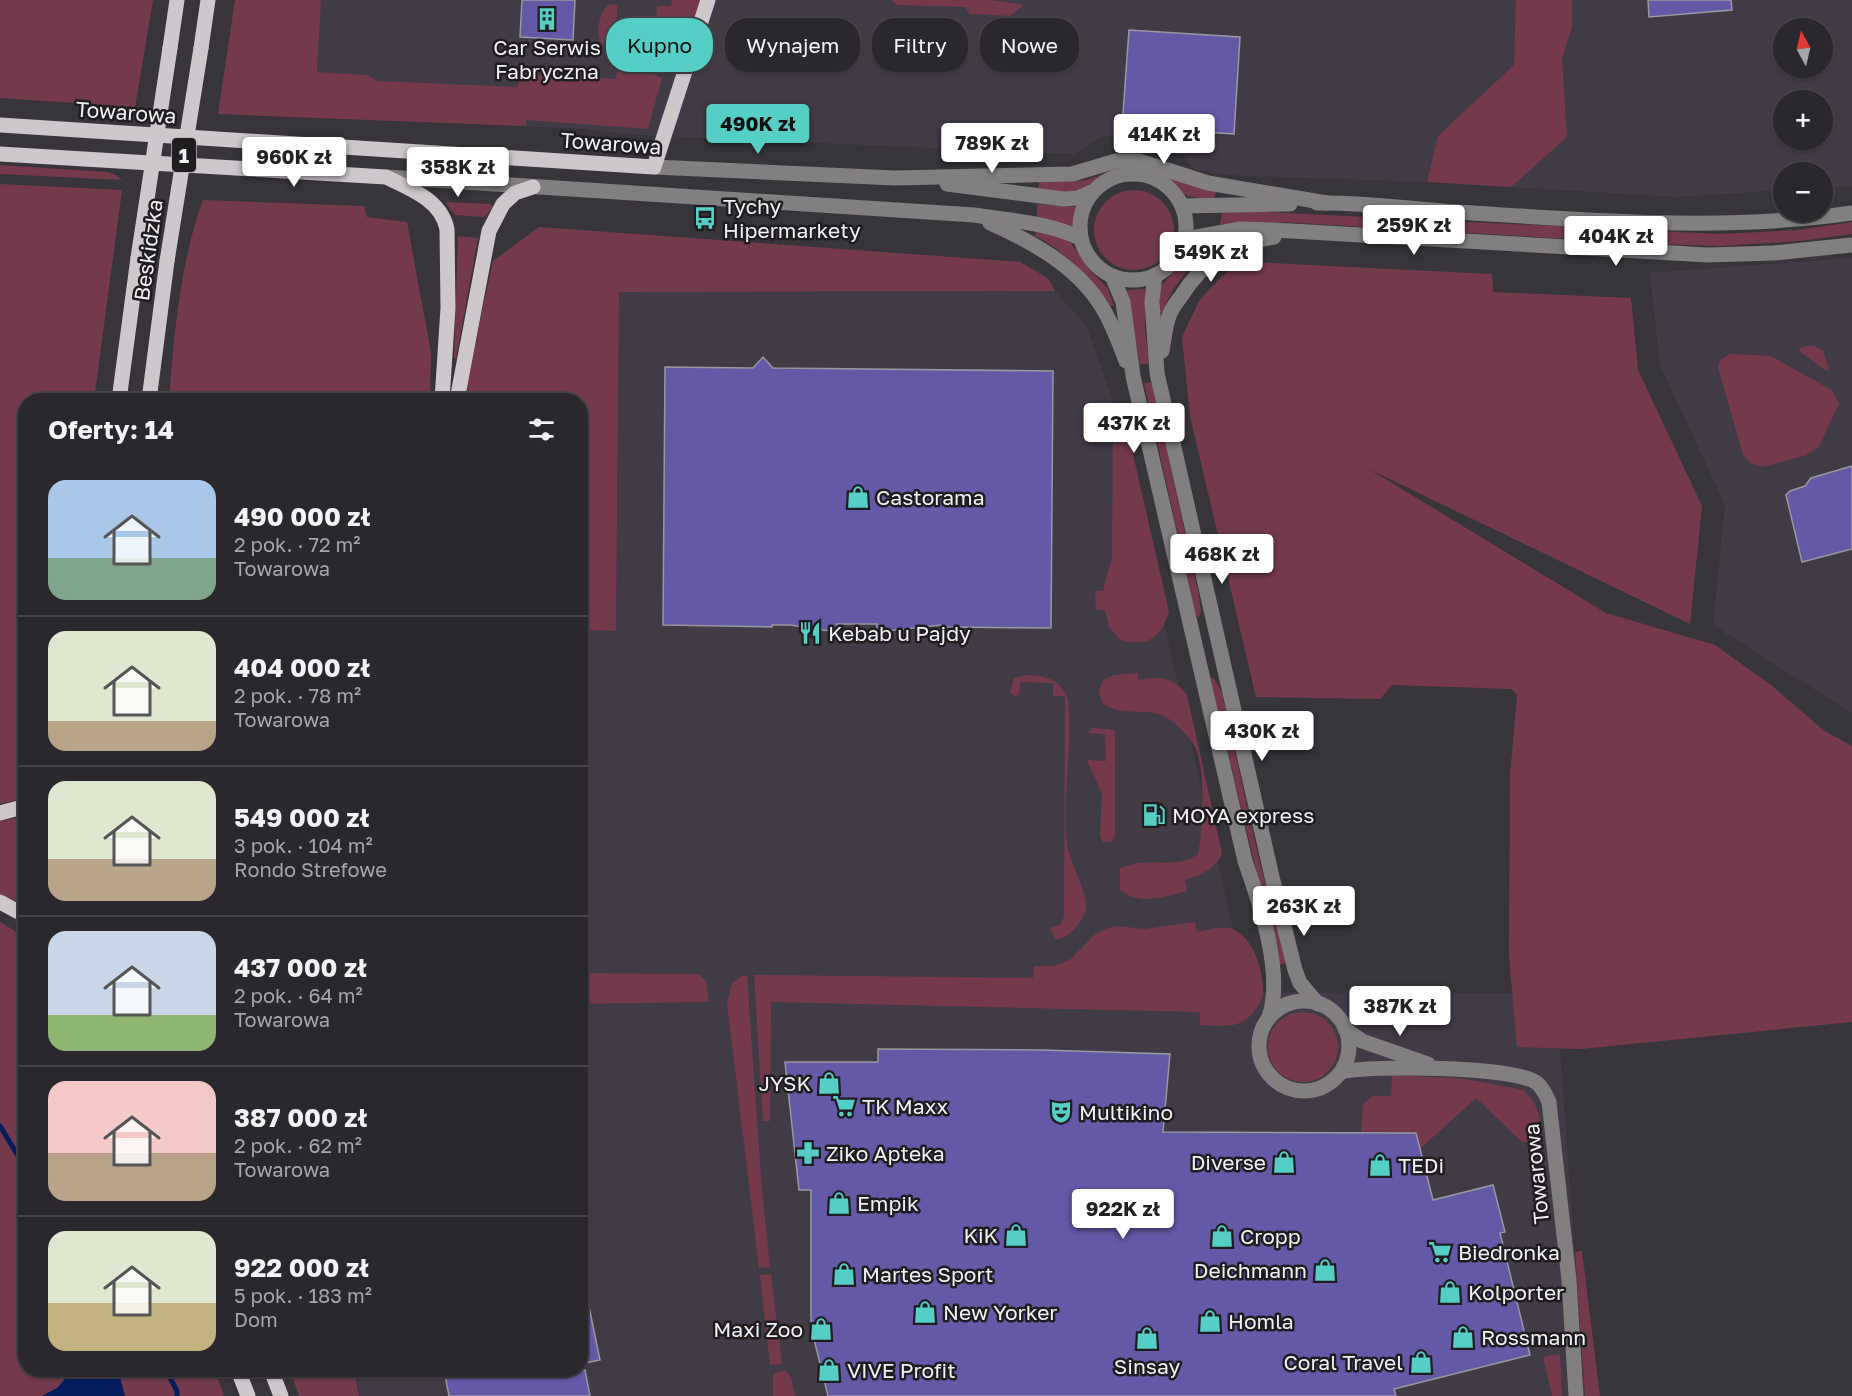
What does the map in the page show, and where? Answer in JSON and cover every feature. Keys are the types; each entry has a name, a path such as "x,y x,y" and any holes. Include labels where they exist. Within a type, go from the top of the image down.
{"main road":[{"name":"Beskidzka","path":"120,393 177,0"},
{"name":"Beskidzka","path":"150,393 167,261 208,0"},
{"path":"654,167 708,0"},
{"name":"Towarowa","path":"0,125 654,167"},
{"path":"0,154 386,177 424,196 435,205 445,219 447,229 448,308 442,393"},
{"path":"458,393 489,231 503,204 515,193 532,187"},
{"path":"152,370 154,393"},
{"path":"0,813 18,808"},
{"path":"0,902 18,912"},
{"path":"241,1377 248,1396"},
{"path":"274,1377 281,1396"}],"street":[{"path":"895,178 1072,174 1116,161 1139,161 1208,183 1327,203"},
{"name":"Towarowa","path":"654,167 895,178"},
{"path":"895,178 1064,199 1078,198 1118,176 1133,174 1148,176 1162,183 1174,193 1182,206 1185,239 1174,260 1155,275 1141,279 1126,280 1112,276 1098,267 1087,254 1081,239 1079,223 1083,207 1092,192"},
{"path":"386,177 974,215 1031,224 1074,235 1081,239"},
{"path":"1182,206 1327,203 1623,222 1698,224 1778,222 1852,213"},
{"path":"974,215 1028,240 1076,274 1105,312 1133,376"},
{"path":"1185,239 1241,230 1708,255 1774,253 1852,245"},
{"path":"1157,373 1168,316 1192,278 1229,248 1248,242 1303,233"},
{"path":"1112,276 1123,302 1133,376 1245,861 1256,893 1275,975 1275,1002 1260,1037 1260,1057 1270,1075 1279,1083 1292,1089 1315,1090 1333,1080 1341,1072 1348,1052 1345,1029 1337,1016 1318,1004 1300,983 1287,937 1157,373 1152,301 1155,275"},
{"path":"1269,1017 1285,1006 1297,1002 1318,1004"},
{"name":"Towarowa","path":"1345,1029 1362,1041 1442,1068"},
{"name":"Towarowa","path":"1341,1072 1361,1068 1442,1068 1522,1077 1536,1083 1545,1092 1549,1102 1569,1280 1576,1396"}],"shaded area":[{"path":"0,0 153,0 135,107 0,98"},
{"path":"235,0 321,0 317,72 366,75 378,81 517,87 523,74 616,79 617,72 648,72 662,78 648,129 526,120 526,126 218,114"},
{"path":"302,0 1852,0 1852,186 1833,187 1833,162 1773,162 1773,191 1677,197 1427,182 1224,175 1196,170 1163,134 1103,136 1074,154 638,135 581,129 296,115"},
{"path":"672,0 701,0 695,18 656,18 657,6 671,6"},
{"path":"891,0 992,0 1024,5 1010,16 970,14 965,7 898,5"},
{"path":"1516,0 1572,0 1572,27 1562,58 1567,137 1511,187 1427,182 1438,136 1514,65"},
{"path":"610,4 617,5 617,18 606,18 606,48 600,40 598,29 606,7"},
{"path":"0,165 107,172 122,180 0,174"},
{"path":"1129,167 1161,173 1216,191 1214,198 1186,195 1154,172 1139,169 1111,174 1088,187 1071,192 1038,189 1039,182 1087,180"},
{"path":"0,184 122,190 95,393 18,393 18,800 0,804"},
{"path":"1126,190 1142,190 1156,197 1167,208 1174,222 1171,245 1156,263 1142,270 1126,270 1112,263 1101,252 1094,238 1094,222 1101,208 1112,197"},
{"path":"203,200 364,206 367,217 407,222 431,353 430,393 170,393 183,274"},
{"path":"445,202 490,204 493,207 485,217 455,215"},
{"path":"1037,204 1077,207 1074,229 1037,217"},
{"path":"1223,210 1720,234 1798,230 1852,222 1852,234 1800,241 1721,246 1658,244 1281,222 1220,224"},
{"path":"539,227 1020,262 1048,278 1055,291 619,292 616,631 588,630 588,393 465,393 493,261"},
{"path":"1036,231 1070,242 1089,269 1108,289 1114,306 1111,306 1068,258 1035,236"},
{"path":"458,236 478,238 456,359 454,358"},
{"path":"1209,240 1208,254 1181,279 1170,295 1163,312 1160,313 1160,287 1196,247"},
{"path":"1852,258 1852,713 1713,625 1725,505 1660,365 1650,273"},
{"path":"1252,262 1492,274 1493,292 1631,298 1638,370 1702,506 1690,624 1369,469 1606,613 1715,645 1771,685 1823,730 1852,746 1852,1022 1581,1049 1517,1047 1509,956 1510,776 1517,695 1511,689 1392,685 1380,699 1256,697 1190,416 1182,337 1199,301 1218,280 1235,266"},
{"path":"1145,289 1145,331 1149,363 1140,365 1127,290"},
{"path":"1055,291 1087,327 1118,417 1247,992 1556,994 1585,1396 360,1396 356,1377 588,1377 588,1004 708,1002 698,974 588,973 588,630 616,631 619,292"},
{"path":"1806,346 1814,346 1823,350 1829,370 1826,371 1798,350"},
{"path":"1730,354 1771,356 1833,391 1839,404 1818,448 1804,456 1762,467 1751,463 1743,455 1718,367 1720,360"},
{"path":"1152,382 1199,596 1201,612 1199,617 1196,616 1144,383"},
{"path":"1122,406 1169,612 1157,635 1152,639 1138,642 1120,640 1109,627 1105,610 1096,610 1095,591 1103,591 1112,558 1113,408"},
{"path":"1138,673 1138,680 1165,679 1177,684 1187,695 1222,853 1220,859 1212,867 1185,880 1187,891 1152,899 1136,898 1120,890 1120,869 1139,863 1180,862 1198,854 1202,782 1198,754 1194,745 1172,721 1157,713 1118,710 1102,703 1099,690 1103,680 1114,675"},
{"path":"1025,675 1039,676 1056,682 1068,699 1067,843 1085,896 1086,909 1082,919 1070,934 1060,939 1055,939 1050,928 1060,925 1064,917 1065,696 1053,696 1053,683 1020,682 1019,695 1015,696 1010,693 1014,678"},
{"path":"1213,677 1222,693 1260,864 1287,963 1279,965 1212,687 1211,678"},
{"path":"1093,728 1115,730 1115,836 1112,842 1103,842 1100,836 1102,794 1087,760 1106,761 1105,734 1087,733"},
{"path":"18,817 18,903 0,894 0,821"},
{"path":"0,922 18,933 18,1377 217,1377 224,1396 0,1396"},
{"path":"1195,922 1197,932 1221,927 1238,932 1245,938 1256,957 1262,979 1262,998 1254,1012 1238,1024 1200,1025 1200,1012 771,1002 770,1121 763,1121 754,975 1033,978 1034,966 1055,966 1071,959 1094,935 1105,929 1117,926 1145,929"},
{"path":"588,973 698,974 706,981 709,1002 588,1004"},
{"path":"742,976 747,976 762,1190 770,1267 759,1268 727,1003 732,983"},
{"path":"1303,1012 1322,1018 1332,1028 1338,1047 1332,1066 1322,1076 1303,1082 1284,1076 1274,1066 1268,1047 1274,1028 1284,1018"},
{"path":"1392,1075 1465,1079 1523,1090 1532,1100 1540,1117 1538,1137 1534,1141 1522,1142 1476,1098 1420,1149 1416,1133 1361,1132 1363,1104 1373,1096 1391,1096"},
{"path":"1582,1251 1600,1396 1585,1396 1575,1252"},
{"path":"771,1274 782,1364 770,1365 760,1275"},
{"path":"1560,1354 1562,1396 1552,1396 1543,1357"},
{"path":"785,1370 791,1377 795,1396 773,1396 773,1374"},
{"path":"67,1377 120,1377 125,1396 42,1396 57,1388"},
{"path":"292,1377 355,1377 359,1396 299,1396"}],"building":[{"name":"Car Serwis Fabryczna","path":"522,0 575,0 573,40 520,37"},
{"path":"1648,0 1731,0 1732,10 1649,17"},
{"path":"1129,30 1240,37 1234,134 1122,127"},
{"name":"Castorama","path":"763,357 773,368 1053,371 1051,628 941,627 941,625 877,632 877,624 837,624 837,632 790,625 772,625 772,627 663,625 665,367 753,368"},
{"path":"1852,466 1852,549 1802,562 1786,495 1790,491 1805,486 1811,478"},
{"path":"878,1049 1042,1050 1170,1054 1163,1132 1416,1133 1433,1200 1493,1185 1505,1232 1500,1233 1530,1355 1394,1389 1396,1396 828,1396 811,1327 811,1190 799,1190 785,1062 878,1062"},
{"path":"588,1302 600,1360 588,1362"},
{"path":"445,1377 586,1377 590,1396 449,1396"}],"waterway":[{"path":"0,1126 18,1156"},
{"path":"170,1377 177,1395"}],"place":[{"name":"Car Serwis Fabryczna","path":"547,19"},
{"name":"Tychy Hipermarkety","path":"705,218"},
{"name":"Castorama","path":"858,497"},
{"name":"Kebab u Pajdy","path":"810,633"},
{"name":"MOYA express","path":"1154,815"},
{"name":"JYSK","path":"829,1083"},
{"name":"TK Maxx","path":"844,1106"},
{"name":"Multikino","path":"1061,1112"},
{"name":"Ziko Apteka","path":"808,1153"},
{"name":"Diverse","path":"1284,1162"},
{"name":"TEDi","path":"1380,1165"},
{"name":"Empik","path":"839,1203"},
{"name":"KiK","path":"1016,1235"},
{"name":"Cropp","path":"1222,1236"},
{"name":"Biedronka","path":"1440,1252"},
{"name":"Deichmann","path":"1325,1270"},
{"name":"Martes Sport","path":"844,1274"},
{"name":"Kolporter","path":"1450,1292"},
{"name":"New Yorker","path":"925,1312"},
{"name":"Homla","path":"1210,1321"},
{"name":"Maxi Zoo","path":"821,1329"},
{"name":"Rossmann","path":"1463,1337"},
{"name":"Sinsay","path":"1147,1338"},
{"name":"Coral Travel","path":"1421,1362"},
{"name":"VIVE Profit","path":"829,1370"}]}
